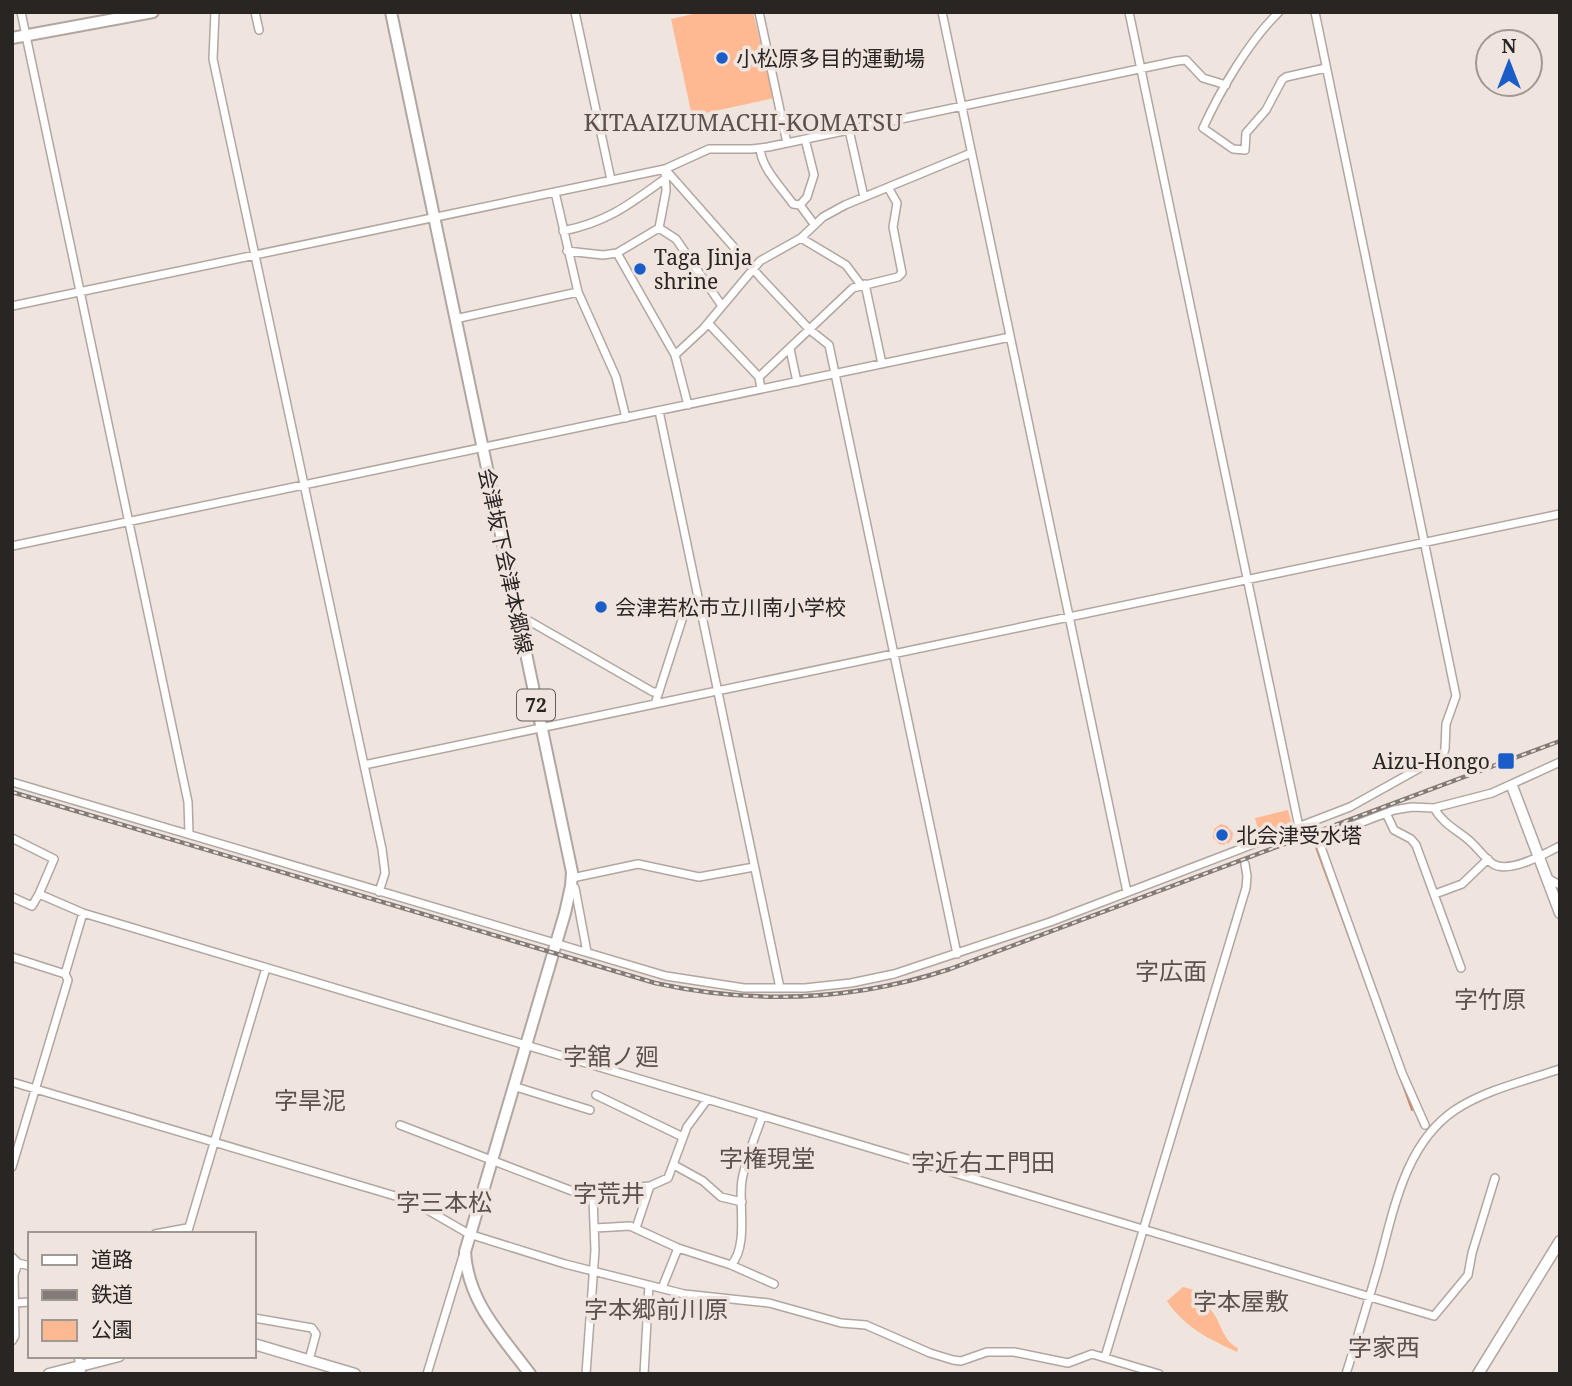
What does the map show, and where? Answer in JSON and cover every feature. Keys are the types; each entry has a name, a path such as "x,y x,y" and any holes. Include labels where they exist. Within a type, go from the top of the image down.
{"main road":[{"path":"12,38 153,12"},
{"name":"会津坂下会津本郷線","path":"391,12 572,881 465,1252 468,1282 479,1304 530,1374"},
{"path":"1512,786 1560,914"},
{"path":"1478,1374 1560,1241"},
{"path":"256,1345 355,1374"},
{"path":"49,1374 110,1358"}],"street":[{"path":"21,12 188,802 189,834"},
{"path":"215,12 213,59 306,485 385,866 379,892"},
{"path":"255,12 259,30"},
{"path":"575,12 611,180"},
{"path":"759,12 787,143"},
{"path":"942,12 1127,892"},
{"path":"1129,12 1298,827"},
{"path":"1279,12 1241,60 1203,128 1233,149 1245,150 1245,133 1266,110 1282,80 1325,68"},
{"path":"12,782 611,961 682,979 744,988 780,988 833,986 912,970 1298,827 1370,797 1400,777 1443,755 1446,723 1456,696 1315,12"},
{"path":"12,306 665,169 709,149 760,148 787,143 1140,68 1186,60 1203,78 1226,85"},
{"path":"849,130 864,197"},
{"path":"800,205 807,197 814,175 805,139"},
{"path":"760,148 765,165 793,204 800,205 814,224"},
{"path":"675,355 709,323 753,269 766,257 801,238 814,224 845,205 971,153"},
{"path":"567,251 603,255 617,253 659,228 664,208 665,169"},
{"path":"665,169 753,269 810,330 828,345 957,954"},
{"path":"564,231 593,225 608,218 666,178"},
{"path":"759,377 848,292 863,285 898,277 902,273 893,227 897,203 889,189"},
{"path":"555,192 578,292 616,377 626,418"},
{"path":"659,228 676,239 723,306"},
{"path":"801,238 846,265 863,285 881,364"},
{"path":"617,253 675,355 688,405"},
{"path":"455,319 578,292"},
{"path":"709,323 759,377 761,389"},
{"path":"12,547 1010,337"},
{"path":"790,349 797,382"},
{"path":"659,411 780,988"},
{"path":"365,765 1560,514"},
{"path":"655,704 688,601 698,599"},
{"path":"517,614 653,692 659,692"},
{"path":"1425,1125 1402,1073 1318,839 1385,813 1404,808 1434,808 1512,786 1560,762"},
{"path":"1434,808 1445,823 1468,839 1494,864 1507,867 1539,857 1560,846"},
{"path":"1385,813 1394,830 1411,839 1416,845 1461,968"},
{"path":"12,838 54,859 32,906 12,897"},
{"path":"1435,894 1462,884 1488,859"},
{"path":"587,952 572,881 638,864 688,876 706,877 754,867"},
{"path":"1105,1357 1247,885 1245,864"},
{"path":"1547,878 1560,885"},
{"path":"39,894 83,913 1434,1316 1468,1275 1472,1252 1495,1178"},
{"path":"12,1167 68,980 65,974 83,913"},
{"path":"12,957 65,974"},
{"path":"187,1231 266,968"},
{"path":"1346,1374 1406,1172 1429,1135 1455,1110 1476,1099 1560,1069"},
{"path":"12,1082 412,1201 469,1234 565,1264 662,1288 713,1298 769,1303 841,1323 859,1324 954,1360 966,1360 987,1352 1014,1352 1074,1363 1088,1354 1105,1357 1132,1369 1159,1374"},
{"path":"513,1086 590,1110"},
{"path":"596,1095 682,1138"},
{"path":"586,1374 595,1228 593,1201 604,1190 650,1186 668,1178 682,1138 707,1100"},
{"path":"731,1265 735,1260 742,1226 741,1184 762,1116"},
{"path":"400,1125 593,1201"},
{"path":"674,1165 703,1181 721,1197 742,1202"},
{"path":"636,1228 650,1186"},
{"path":"595,1228 630,1226 678,1248 731,1265 774,1284"},
{"path":"662,1288 678,1248"},
{"path":"427,1374 446,1305 465,1252"},
{"path":"12,1341 15,1336 15,1260"},
{"path":"644,1374 649,1285"},
{"path":"256,1318 312,1328 316,1334 309,1360"}],"green space":[{"name":"小松原多目的運動場","path":"702,12 753,12 774,98 692,116 671,19"},
{"path":"1288,810 1292,825 1260,837 1255,818"},
{"name":"北会津受水塔","path":"1221,824 1233,833 1232,839 1228,844 1225,842 1225,845 1219,844 1213,838 1214,829"},
{"path":"1183,1287 1198,1291 1213,1300 1209,1308 1228,1340 1238,1348 1237,1352 1198,1332 1174,1310 1167,1301"}],"waterway":[{"path":"1314,842 1372,999"},
{"path":"1400,1077 1412,1110"}],"railway":[{"path":"12,792 655,983 730,995 804,996 877,988 950,969 1560,741"}],"place":[{"name":"小松原多目的運動場","path":"722,58"},
{"name":"Taga Jinja shrine","path":"640,269"},
{"name":"会津若松市立川南小学校","path":"601,607"},
{"name":"Aizu-Hongo","path":"1506,761"},
{"name":"北会津受水塔","path":"1222,835"}],"district":[{"name":"KITAAIZUMACHI-KOMATSU","path":"743,121"},
{"name":"字広面","path":"1171,970"},
{"name":"字竹原","path":"1490,998"},
{"name":"字舘ノ廻","path":"611,1055"},
{"name":"字旱泥","path":"310,1099"},
{"name":"字権現堂","path":"767,1157"},
{"name":"字近右エ門田","path":"983,1161"},
{"name":"字荒井","path":"609,1192"},
{"name":"字三本松","path":"444,1201"},
{"name":"字本屋敷","path":"1241,1300"},
{"name":"字本郷前川原","path":"656,1308"},
{"name":"字家西","path":"1384,1346"}]}
